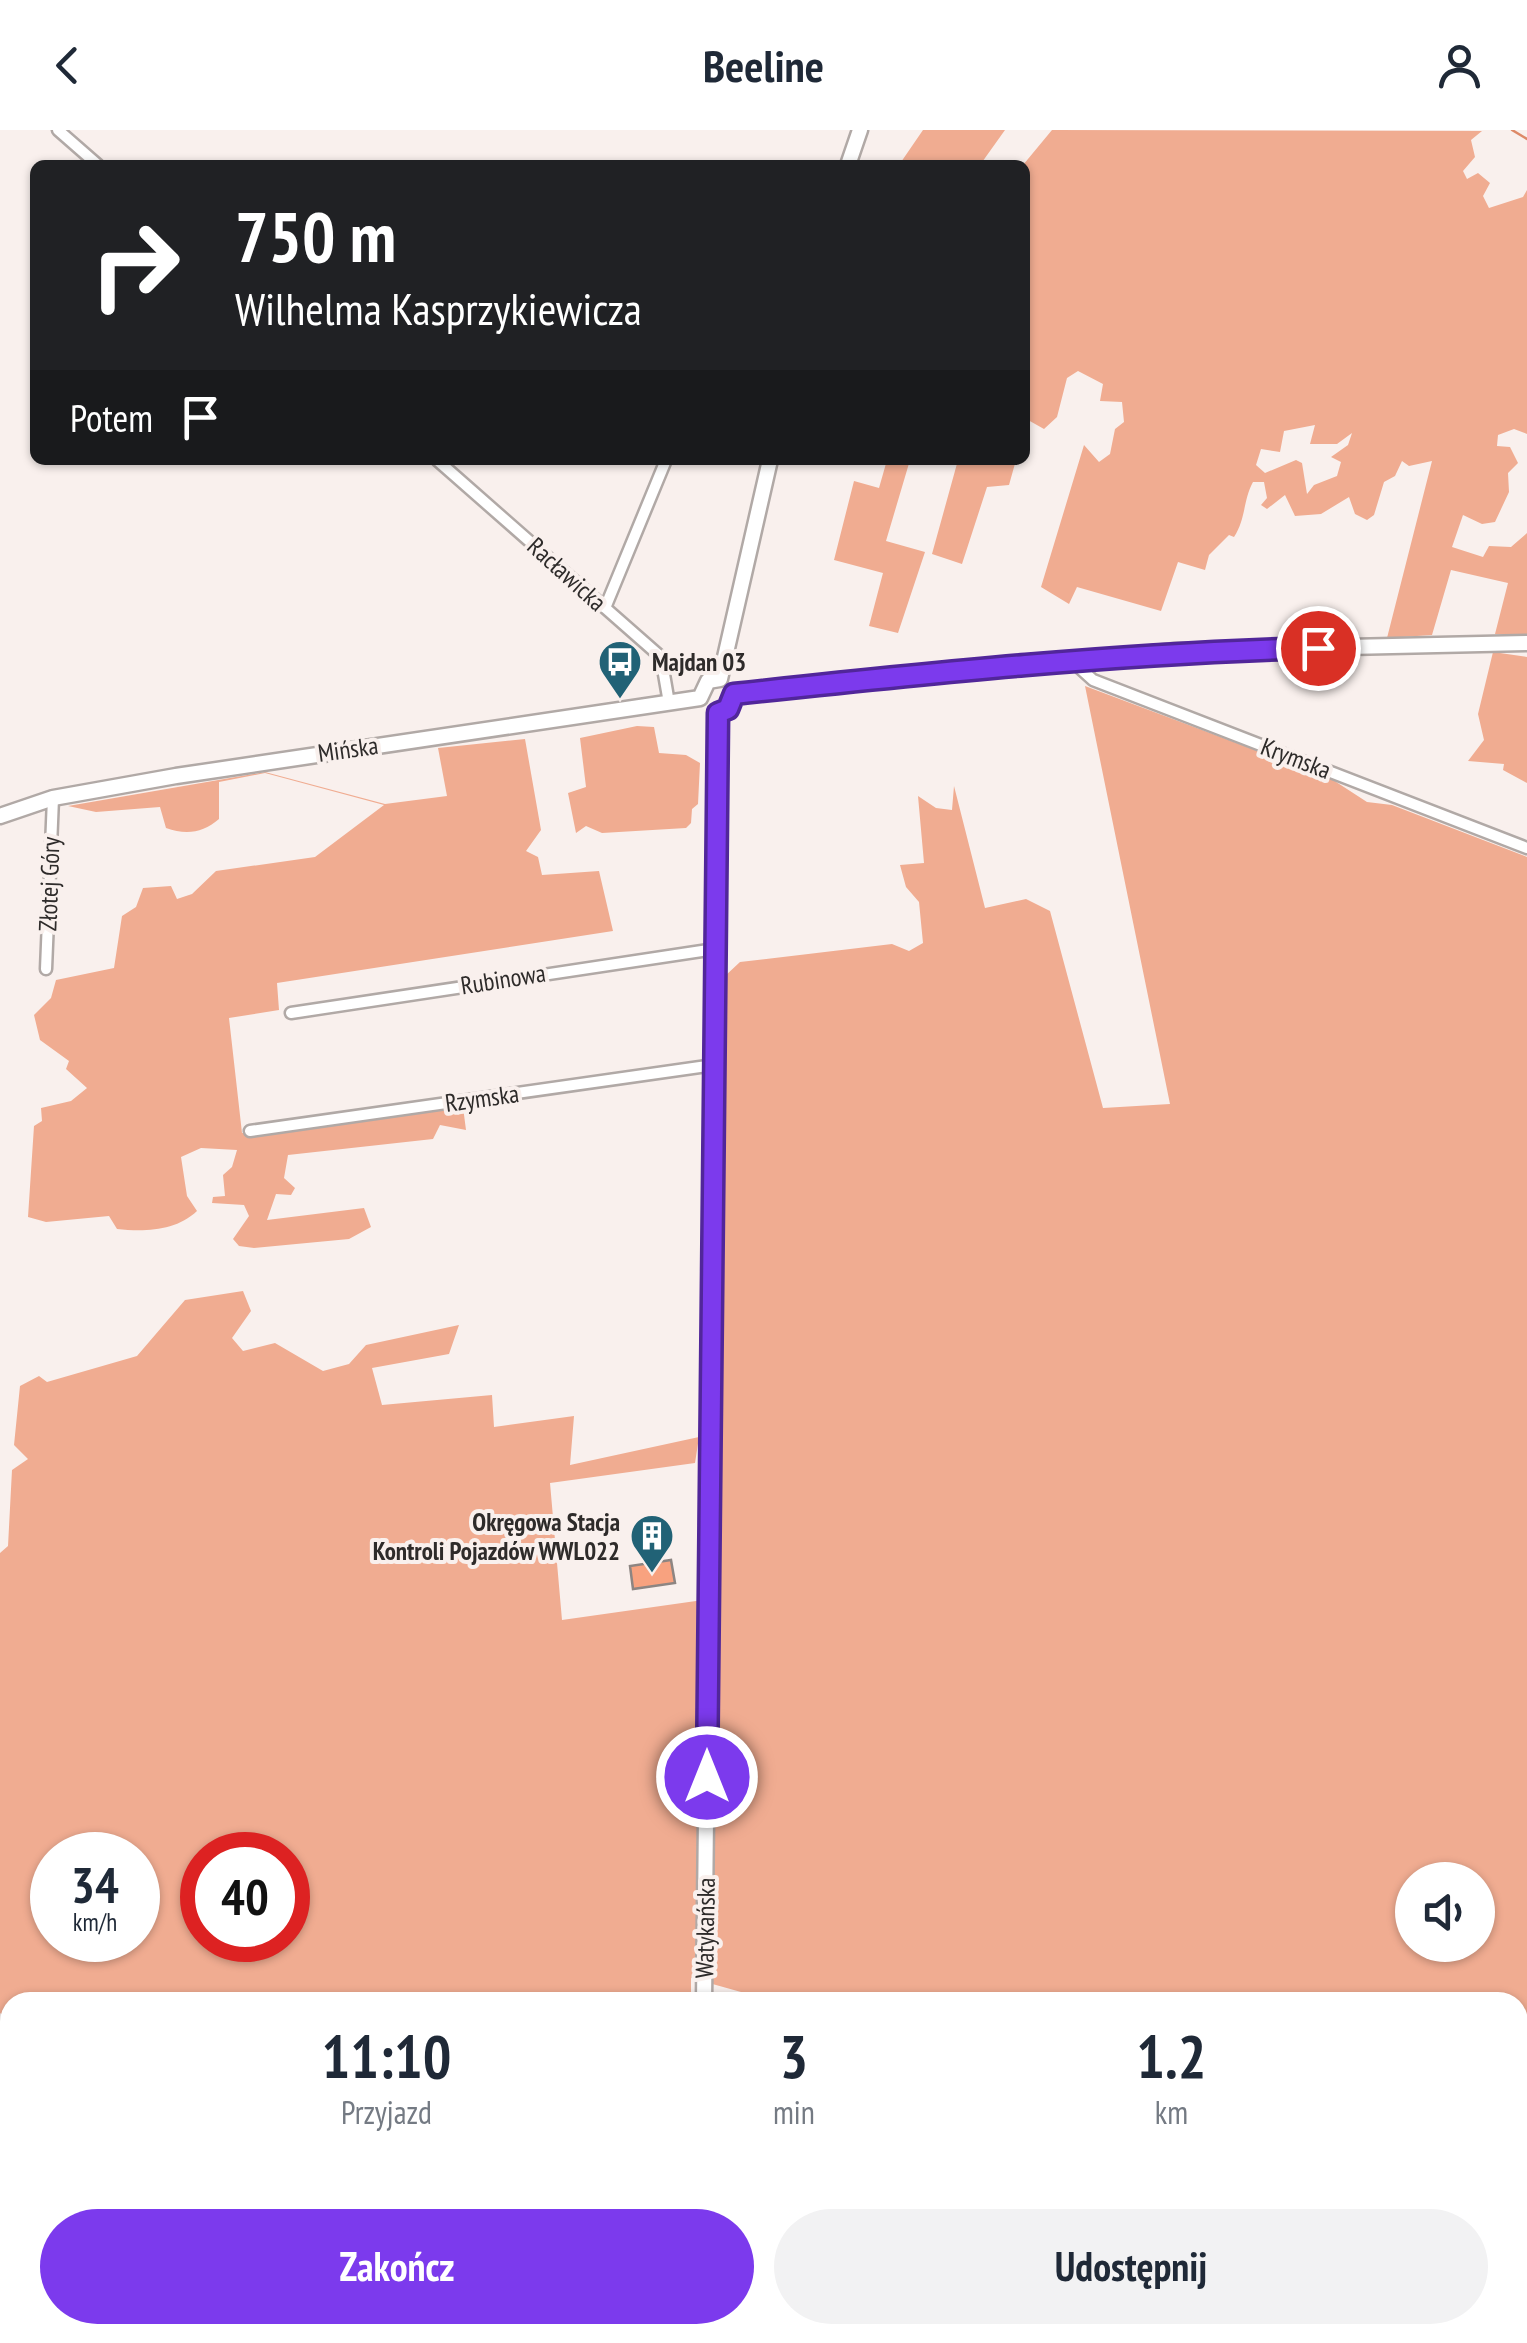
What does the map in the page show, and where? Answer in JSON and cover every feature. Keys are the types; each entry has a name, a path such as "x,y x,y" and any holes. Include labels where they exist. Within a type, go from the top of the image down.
{"street":[{"path":"58,130 92,160"},
{"path":"850,160 860,130"},
{"name":"Racławicka","path":"443,465 662,657 668,703"},
{"path":"605,608 664,465"},
{"path":"720,679 769,465"},
{"path":"734,694 1175,651 1527,643"},
{"name":"Krymska","path":"1070,660 1093,680 1527,848"},
{"path":"720,679 734,694"},
{"path":"720,679 708,681 700,698 706,709 718,713 728,709 734,694"},
{"name":"Mińska","path":"0,816 53,798 279,760 700,698"},
{"name":"Watykańska","path":"704,1992 718,713"},
{"name":"Złotej Góry","path":"46,969 53,798"},
{"name":"Rubinowa","path":"291,1012 715,949"},
{"name":"Rzymska","path":"250,1131 714,1065"}],"shaded area":[{"path":"923,130 1005,130 984,160 902,160"},
{"path":"1052,130 1482,131 1471,140 1475,157 1463,171 1467,179 1478,173 1490,183 1483,196 1489,208 1523,197 1527,190 1527,434 1514,429 1498,435 1497,446 1510,447 1518,463 1508,473 1509,492 1495,522 1482,524 1463,515 1452,547 1483,557 1489,546 1511,547 1527,533 1527,636 1495,634 1508,583 1451,570 1432,635 1387,638 1432,461 1409,466 1402,461 1395,476 1384,482 1374,515 1367,520 1355,514 1349,497 1321,514 1295,516 1285,495 1267,509 1261,505 1267,498 1264,482 1253,482 1234,537 1229,535 1209,555 1205,570 1178,562 1161,611 1077,587 1069,604 1041,587 1084,445 1099,462 1110,454 1115,429 1124,422 1122,402 1100,401 1103,384 1078,371 1067,378 1057,417 1044,429 1030,421 1027,160","holes":["1315,425 1310,444 1337,444 1352,433 1348,445 1331,457 1341,462 1337,476 1314,485 1307,494 1302,463 1296,460 1265,473 1256,465 1261,449 1280,452 1284,431"]},
{"path":"886,465 909,465 886,541 925,552 898,633 869,626 883,573 834,560 854,481 879,488"},
{"path":"957,465 1015,465 1009,485 987,487 962,564 932,554"},
{"path":"1493,652 1527,657 1527,783 1503,770 1504,764 1468,761 1484,740 1478,714"},
{"path":"1085,686 1330,778 1367,802 1392,805 1527,857 1527,1992 741,1992 691,1978 691,1992 0,1992 0,1553 8,1546 12,1470 28,1459 14,1445 20,1386 39,1376 47,1382 137,1356 185,1300 243,1291 251,1311 232,1338 243,1351 275,1343 323,1371 349,1364 366,1345 459,1325 449,1354 372,1368 382,1405 492,1395 494,1427 574,1416 570,1465 699,1437 695,1463 550,1483 562,1620 703,1600 716,1361 725,976 740,962 892,944 909,951 923,943 919,902 906,887 900,865 924,863 918,796 936,808 952,810 954,786 985,908 1026,899 1050,911 1103,1108 1170,1104"},
{"path":"637,726 654,727 659,753 686,755 700,763 698,804 692,809 691,823 686,828 602,833 586,826 576,833 568,793 586,787 580,738"},
{"path":"525,739 541,830 526,851 538,857 542,875 599,871 613,931 277,983 279,1010 229,1018 242,1133 463,1107 466,1130 440,1125 433,1139 288,1155 284,1178 295,1188 291,1195 276,1194 267,1220 364,1208 371,1227 349,1239 239,1246 233,1239 249,1216 244,1205 212,1203 213,1197 225,1196 223,1175 232,1167 237,1150 201,1148 181,1157 187,1196 197,1211 180,1223 160,1229 128,1230 117,1229 109,1216 46,1222 28,1217 34,1126 42,1121 41,1108 71,1101 87,1088 66,1069 69,1061 40,1040 34,1015 51,998 56,980 114,968 122,916 136,907 143,888 171,886 177,899 192,894 216,871 315,857 384,805 265,773 219,782 219,819 194,831 166,828 160,807 96,812 68,806 265,772 385,804 447,796 438,748"}],"building":[{"name":"Okręgowa Stacja Kontroli Pojazdów WWL022","path":"671,1560 675,1583 633,1589 630,1566"}],"waterway":[{"path":"1512,130 1527,139"}],"place":[{"name":"Majdan 03","path":"620,700"},
{"name":"Okręgowa Stacja Kontroli Pojazdów WWL022","path":"652,1574"}],"route":[{"path":"707,1777 718,713 728,709 734,694 931,672 1175,651 1318,648"}]}
